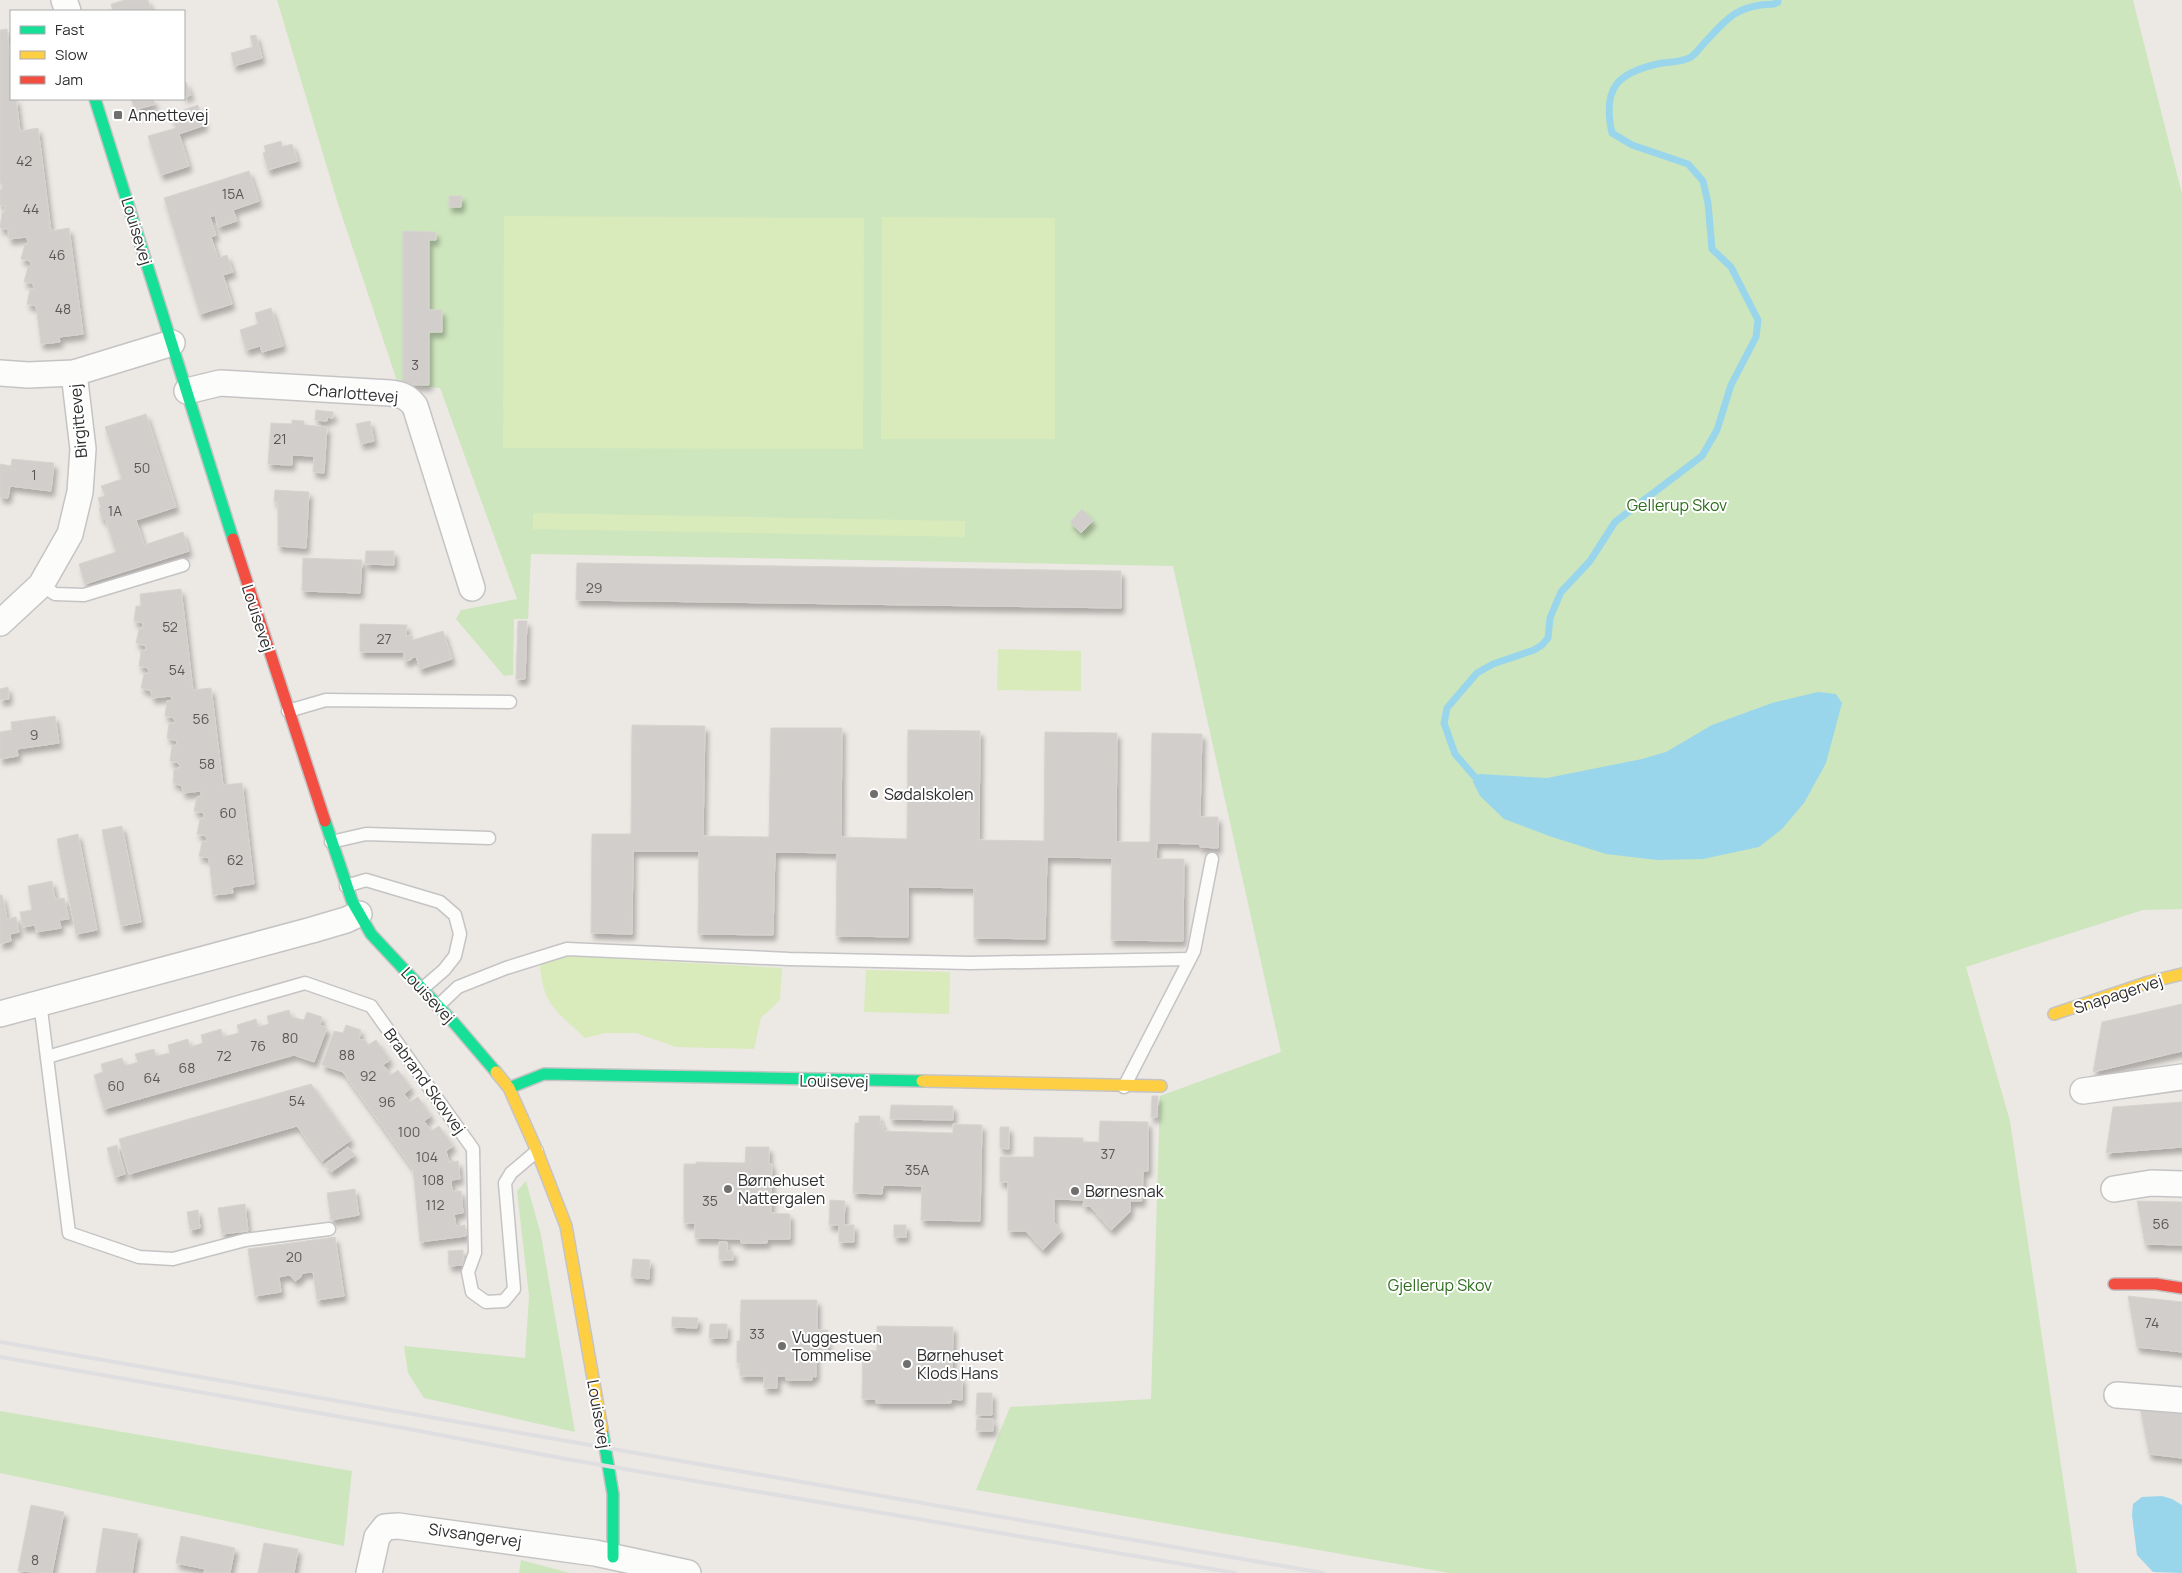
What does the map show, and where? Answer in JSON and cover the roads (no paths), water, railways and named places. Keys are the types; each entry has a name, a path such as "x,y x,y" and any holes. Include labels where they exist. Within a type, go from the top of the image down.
{"street":[{"name":"Louisevej","path":"95,100 288,711 346,886 371,934 438,1006 509,1088 538,1151 566,1226 613,1494 613,1557"},
{"path":"0,373 28,375 74,373 172,343"},
{"name":"Birgittevej","path":"0,623 41,585 70,534 80,492 84,449 74,373"},
{"name":"Charlottevej","path":"187,391 220,383 390,393 399,394 409,399 417,414 472,588"},
{"path":"0,1014 312,930 359,914"},
{"name":"Snapagervej","path":"2054,1014 2149,982 2182,974"},
{"name":"Louisevej","path":"509,1088 544,1074 1124,1087 1161,1086"},
{"path":"2083,1091 2182,1077"},
{"path":"2114,1189 2151,1183 2182,1184"},
{"path":"2114,1284 2156,1284 2182,1288"},
{"path":"2117,1395 2182,1400"},
{"name":"Sivsangervej","path":"369,1573 377,1537 384,1528 398,1526 613,1557"},
{"path":"613,1557 688,1573"}],"lane":[{"path":"41,585 55,594 84,595 183,565"},
{"path":"288,711 326,700 510,702"},
{"path":"331,842 366,834 489,838"},
{"path":"1124,1087 1194,951 1212,859"},
{"path":"346,886 366,880 440,902 455,915 459,924 460,934 455,956 444,970 422,989"},
{"path":"438,1006 458,986 506,968 567,949 789,959 970,963 1190,960"},
{"name":"Brabrand Skovvej","path":"47,1057 305,983 371,1006 473,1149 475,1253 468,1272 472,1292 486,1302 504,1301 514,1289 505,1183 510,1173 538,1151"},
{"path":"40,1002 69,1234 139,1257 173,1259 245,1240 329,1229"}],"water":[{"path":"1818,692 1836,694 1842,703 1826,763 1804,803 1782,829 1759,847 1703,859 1657,860 1606,854 1504,819 1480,796 1473,782 1474,776 1480,774 1547,778 1642,759 1666,752 1712,725 1772,703"},
{"path":"2162,1496 2182,1505 2182,1573 2153,1572 2137,1555 2132,1515 2133,1504 2142,1497"}],"waterway":[{"path":"1474,776 1455,754 1444,723 1447,708 1477,673 1493,664 1534,650 1542,645 1548,638 1550,618 1561,592 1590,561 1615,522 1702,456 1717,430 1731,385 1756,337 1758,320 1731,267 1712,249 1708,203 1703,181 1688,164 1632,145 1612,133 1609,117 1609,104 1612,93 1616,85 1634,71 1662,63 1688,59 1722,24 1743,9 1774,4 1778,0"}],"railway":[{"path":"0,1342 1323,1573"},
{"path":"0,1357 404,1428 566,1459 1235,1573"}],"place":[{"name":"Annettevej","path":"118,115"},
{"name":"Sødalskolen","path":"874,794"},
{"name":"Børnehuset Nattergalen","path":"728,1189"},
{"name":"Børnesnak","path":"1075,1191"},
{"name":"Vuggestuen Tommelise","path":"782,1346"},
{"name":"Børnehuset Klods Hans","path":"907,1364"}],"park label":[{"name":"Gellerup Skov","path":"1677,505"},
{"name":"Gjellerup Skov","path":"1440,1285"}]}
